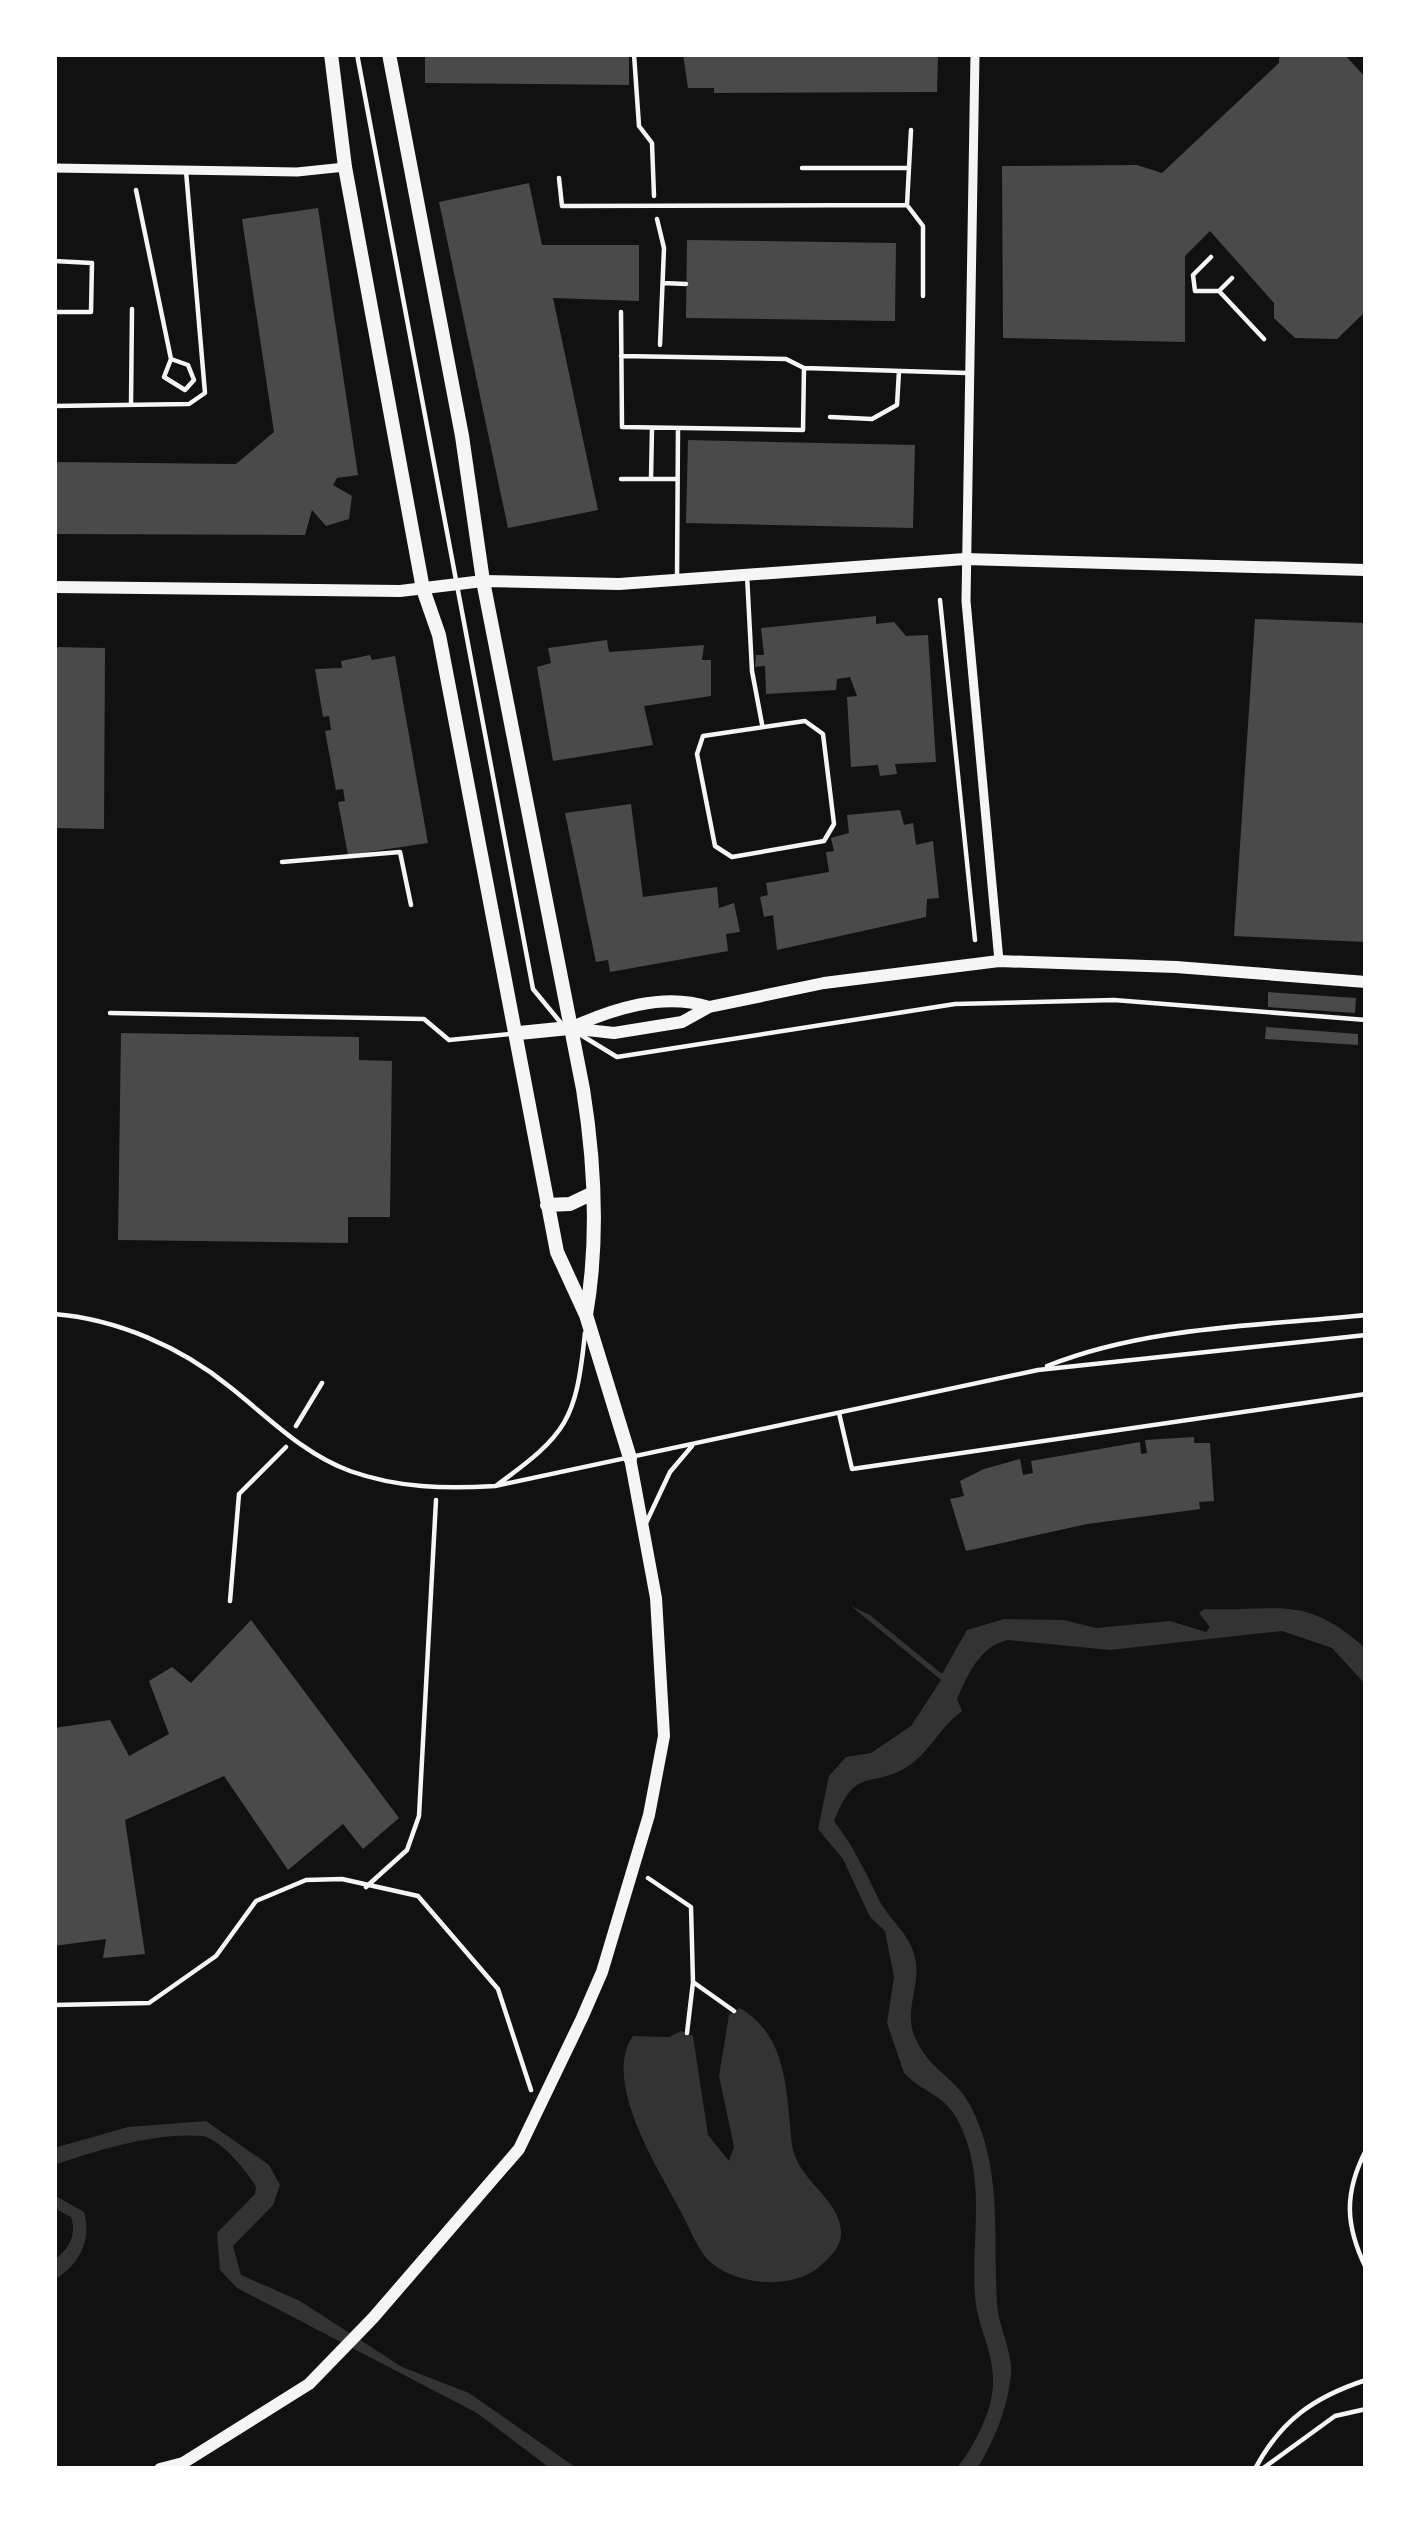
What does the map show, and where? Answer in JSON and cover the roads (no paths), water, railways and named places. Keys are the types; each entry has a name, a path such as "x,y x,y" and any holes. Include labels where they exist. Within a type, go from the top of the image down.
{"main road":[{"path":"331,54 346,167 423,589 439,635 519,1033 557,1252 586,1315 630,1458"},
{"path":"389,54 462,436 483,581 587,1112 593,1276 586,1315"},
{"path":"519,1033 568,1028"},
{"path":"547,1205 571,1204 593,1193"}],"street":[{"path":"975,54 965,559 998,962"},
{"path":"54,168 346,167"},
{"path":"54,587 423,589 483,581 677,580 965,559 1366,570"},
{"path":"568,1028 614,1033 682,1022 709,1006 824,982 998,962 1176,967 1366,982"},
{"path":"568,1028 609,1011 683,999 709,1006"},
{"path":"160,2469 183,2463 321,2374 373,2318 519,2149 602,1972 664,1736 656,1598 630,1458"}],"lane":[{"path":"357,54 533,988 550,1015 617,1057 955,1004 1114,1000 1366,1020"},
{"path":"911,130 907,205 923,226 923,296"},
{"path":"802,168 909,168"},
{"path":"54,406 189,404 205,394 186,170"},
{"path":"559,178 562,206 907,205"},
{"path":"131,405 132,309"},
{"path":"621,312 622,427 803,430 803,368"},
{"path":"621,356 787,358 803,368 969,373"},
{"path":"830,417 872,419 897,406 899,371"},
{"path":"651,479 652,428"},
{"path":"677,580 678,428"},
{"path":"621,479 678,479"},
{"path":"747,574 752,671 762,724"},
{"path":"805,721 824,734 835,824 824,842 732,857 715,846 697,754 703,736 762,724 805,721"},
{"path":"110,1013 424,1019 449,1040 519,1033"},
{"path":"54,1314 119,1326 165,1345 226,1383 291,1439 347,1470 437,1489 495,1486 1038,1370 1366,1335"},
{"path":"495,1486 552,1444 562,1426 581,1380 586,1315"},
{"path":"1038,1370 1087,1350 1152,1339 1366,1315"},
{"path":"838,1412 852,1469 1366,1394"},
{"path":"643,1528 670,1472 695,1444"},
{"path":"1366,2150 1351,2180 1348,2214 1366,2268"},
{"path":"1258,2469 1269,2443 1300,2408 1366,2380"},
{"path":"1258,2469 1335,2416 1366,2410"}]}
